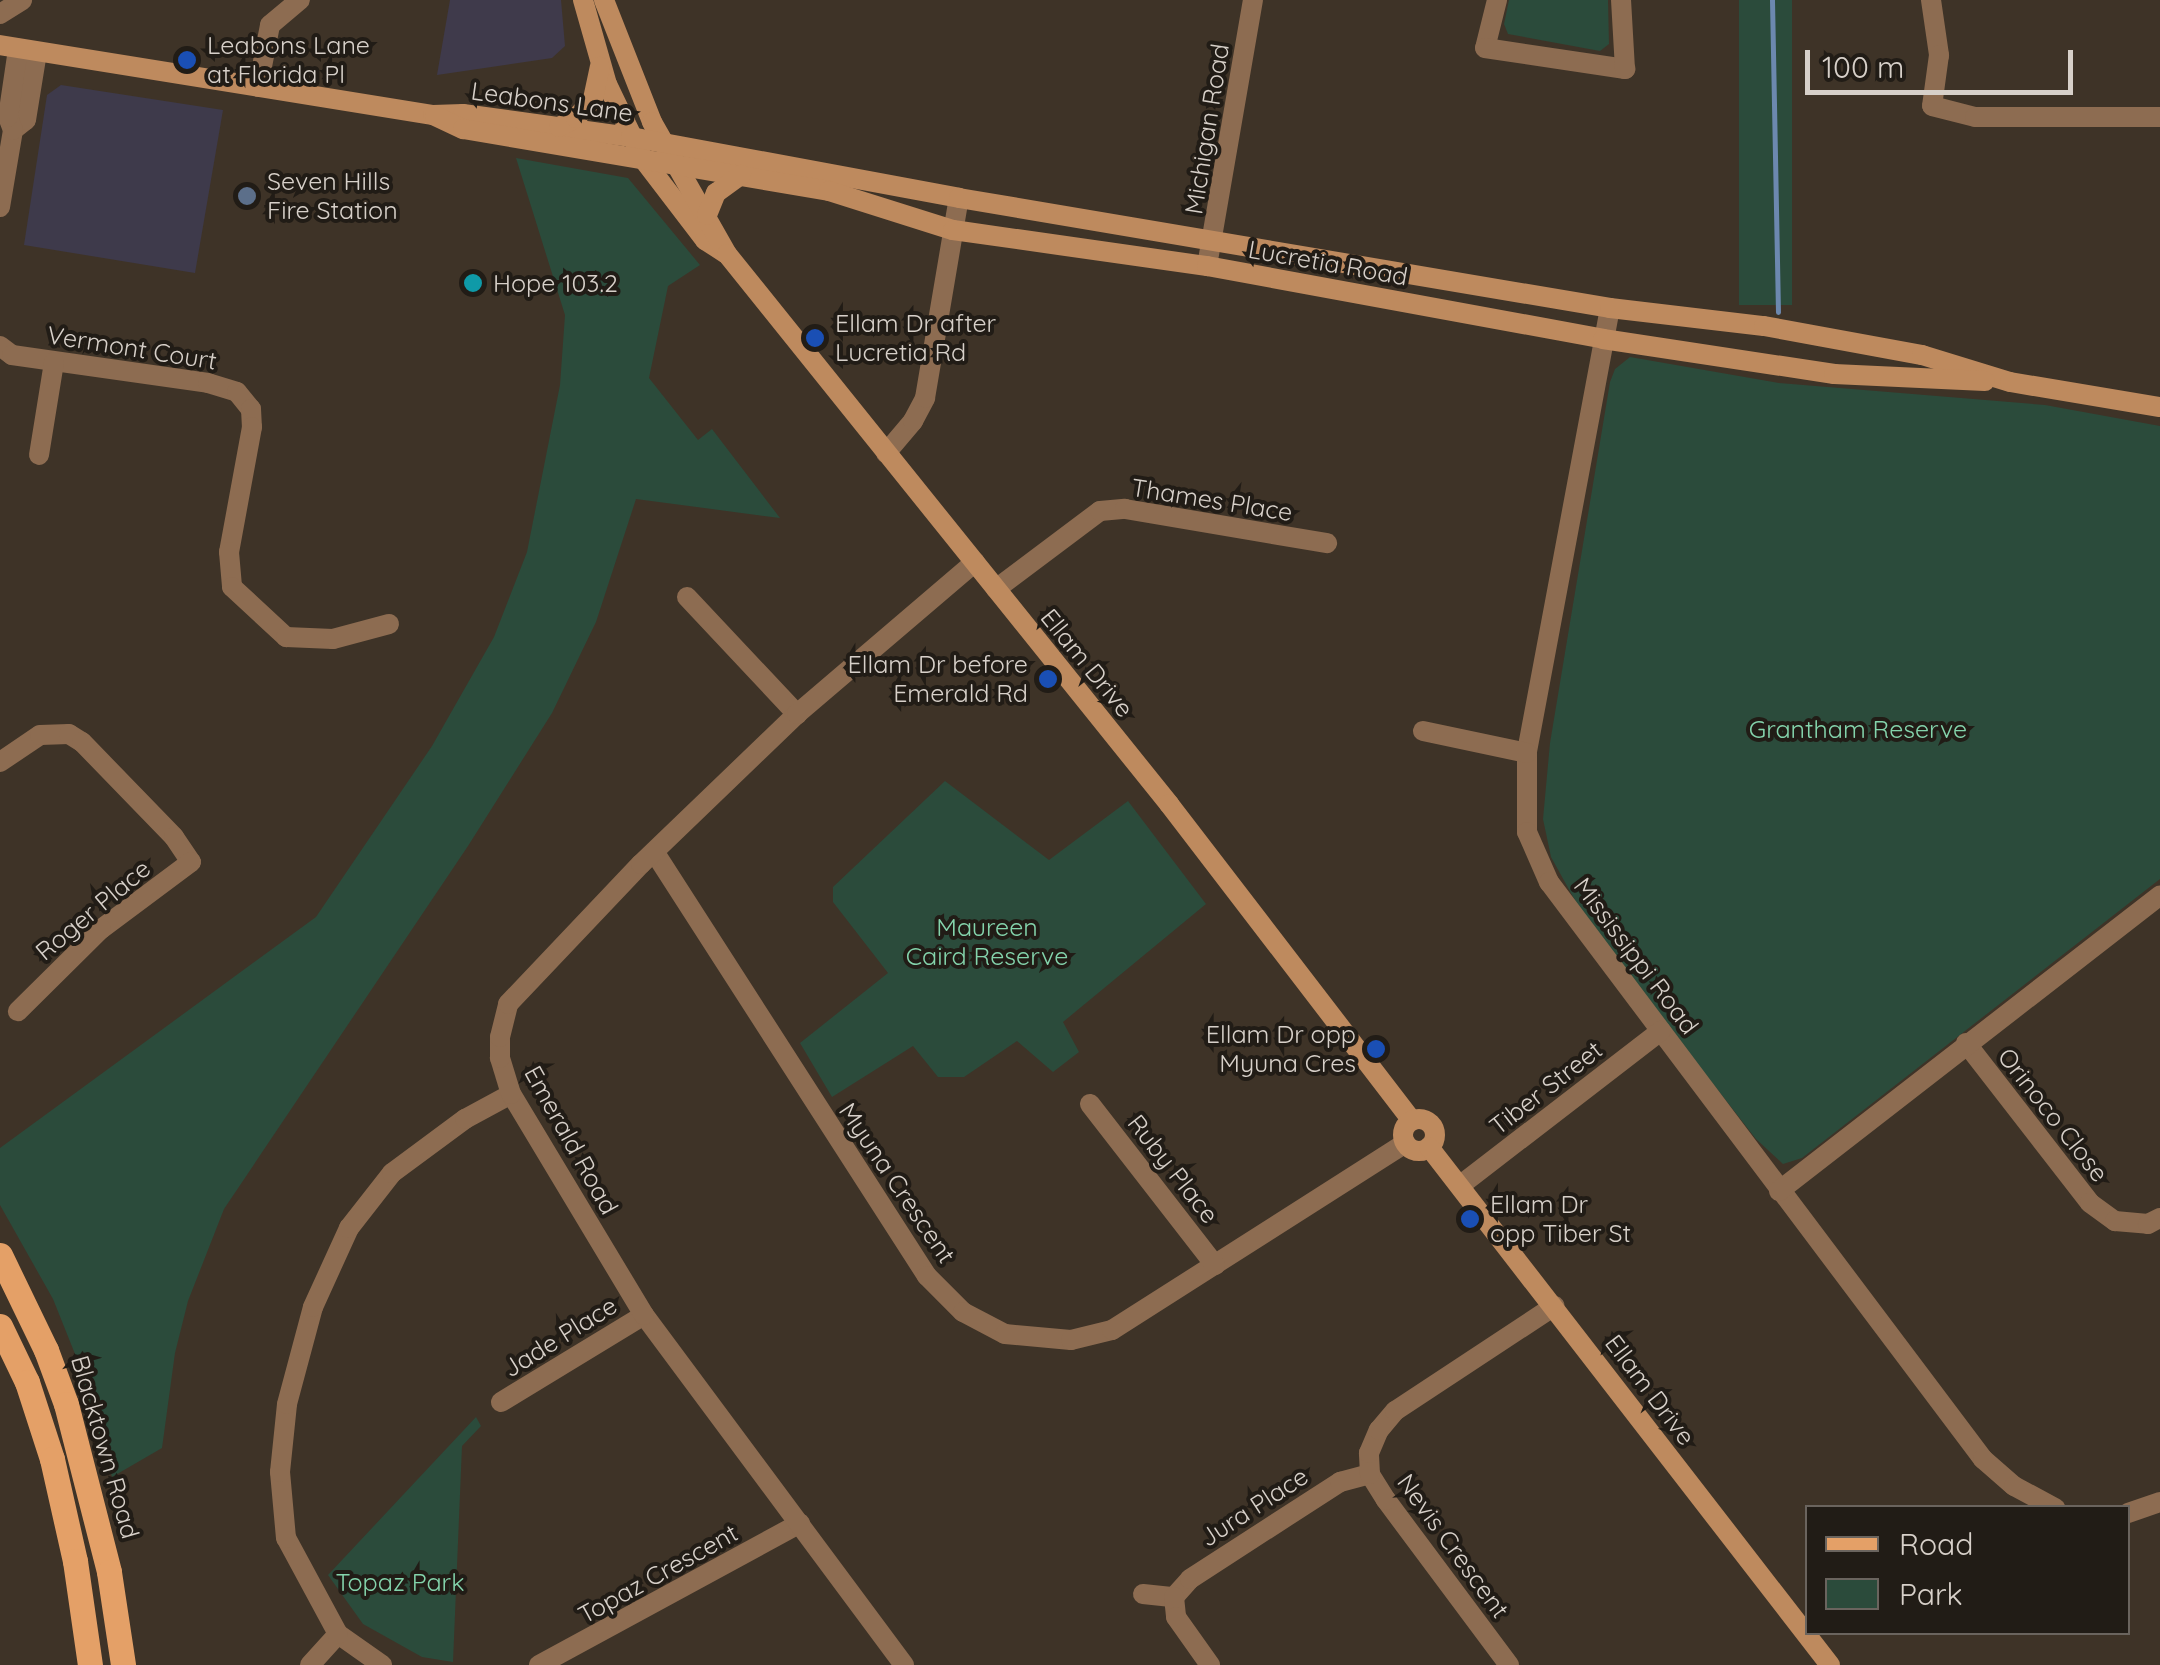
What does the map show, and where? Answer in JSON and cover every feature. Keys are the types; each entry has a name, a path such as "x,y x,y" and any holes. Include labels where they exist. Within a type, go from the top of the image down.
{"main road":[{"name":"Blacktown Road","path":"0,1256 46,1350 66,1404 109,1572 122,1665"},
{"path":"0,1326 27,1382 52,1459 75,1561 90,1665"}],"street":[{"path":"0,14 22,0"},
{"path":"258,87 270,25 300,0"},
{"path":"584,0 600,63 642,159 705,240 727,254"},
{"path":"604,0 630,75 674,164 727,254"},
{"name":"Michigan Road","path":"1207,266 1253,0"},
{"path":"1496,0 1485,48 1624,69 1621,0"},
{"path":"1931,0 1939,55 1932,106 1975,117 2160,118"},
{"path":"0,207 13,130 26,120 19,49"},
{"name":"Leabons Lane","path":"19,49 433,115 463,114 664,144"},
{"path":"560,127 576,118 594,98 600,63"},
{"name":"Leabons Lane","path":"433,115 463,129 642,159"},
{"name":"Lucretia Road","path":"664,144 1610,308 1764,326 1904,352 2010,382 2160,407"},
{"name":"Lucretia Road","path":"642,159 829,192 953,230 1207,266 1603,339 1834,374 2010,382"},
{"path":"707,216 716,193 741,175"},
{"path":"886,453 913,422 925,398 958,198"},
{"name":"Ellam Drive","path":"727,254 1169,804 1412,1121"},
{"name":"Mississippi Road","path":"1610,308 1527,754 1527,832 1549,882 1983,1459 2014,1486 2049,1505"},
{"name":"Vermont Court","path":"0,346 12,355 208,382 237,392 250,409 252,427 229,552 232,586 286,638 333,639 389,624"},
{"path":"40,455 54,362"},
{"name":"Thames Place","path":"996,589 1100,511 1124,509 1327,543"},
{"name":"Emerald Road","path":"904,1665 644,1315 511,1094 500,1058 508,1004 797,714 974,562"},
{"path":"688,597 797,714"},
{"path":"1424,731 1527,754"},
{"name":"Roger Place","path":"0,762 40,735 69,734 82,742 174,837 192,862 102,929 18,1010"},
{"name":"Myuna Crescent","path":"655,853 927,1276 963,1312 1004,1334 1072,1340 1112,1330 1405,1143"},
{"name":"Orinoco Close","path":"1779,1191 2160,896"},
{"name":"Tiber Street","path":"1462,1184 1661,1031"},
{"name":"Orinoco Close","path":"1966,1043 2090,1204 2115,1222 2148,1224 2160,1218"},
{"path":"382,1665 356,1659 338,1634 286,1538 280,1472 287,1404 313,1307 349,1228 392,1173 465,1119 511,1094"},
{"name":"Ruby Place","path":"1090,1104 1216,1265"},
{"path":"1412,1121 1431,1124 1435,1133 1430,1147 1416,1151 1405,1143 1403,1133 1412,1121"},
{"name":"Ellam Drive","path":"1430,1147 1805,1632"},
{"name":"Nevis Crescent","path":"1509,1665 1370,1474 1370,1453 1379,1430 1395,1411 1554,1306"},
{"name":"Jade Place","path":"502,1402 644,1315"},
{"name":"Jura Place","path":"1174,1597 1190,1579 1340,1482 1370,1474"},
{"path":"2130,1512 2160,1502"},
{"name":"Topaz Crescent","path":"539,1665 800,1523"},
{"path":"1143,1594 1174,1597 1176,1617 1210,1665"},
{"path":"310,1665 338,1634"},
{"name":"Ellam Drive","path":"1807,1635 1830,1665"}],"shaded area":[{"path":"450,0 561,0 565,46 552,58 437,75"},
{"path":"61,85 223,110 195,273 24,245 47,95"}],"green space":[{"path":"1509,0 1608,0 1609,44 1600,51 1508,34 1504,24"},
{"path":"1739,0 1792,0 1792,305 1739,305"},
{"path":"516,158 628,178 700,265 668,286 649,378 698,440 712,429 780,518 636,499 596,622 552,713 468,846 224,1209 188,1301 175,1353 162,1448 112,1477 77,1359 53,1299 0,1205 0,1148 316,917 432,746 494,637 527,552 560,385 565,315"},
{"name":"Grantham Reserve","path":"1630,357 1779,383 2045,405 2160,426 2160,879 1802,1158 1783,1164 1756,1139 1587,922 1551,857 1543,819 1550,743 1610,382 1615,369"},
{"name":"Maureen Caird Reserve","path":"945,781 1049,860 1128,801 1206,904 1063,1022 1079,1052 1053,1072 1017,1041 964,1077 938,1077 913,1046 832,1097 800,1043 888,973 833,902 833,887"},
{"name":"Topaz Park","path":"476,1417 481,1426 462,1446 453,1662 422,1657 363,1624 328,1575"}],"waterway":[{"path":"1772,0 1778,312"}],"place":[{"name":"Leabons Lane at Florida Pl","path":"187,60"},
{"name":"Seven Hills Fire Station","path":"247,196"},
{"name":"Hope 103.2","path":"473,283"},
{"name":"Ellam Dr after Lucretia Rd","path":"815,338"},
{"name":"Ellam Dr before Emerald Rd","path":"1048,679"},
{"name":"Ellam Dr opp Myuna Cres","path":"1376,1049"},
{"name":"Ellam Dr opp Tiber St","path":"1470,1219"}]}
